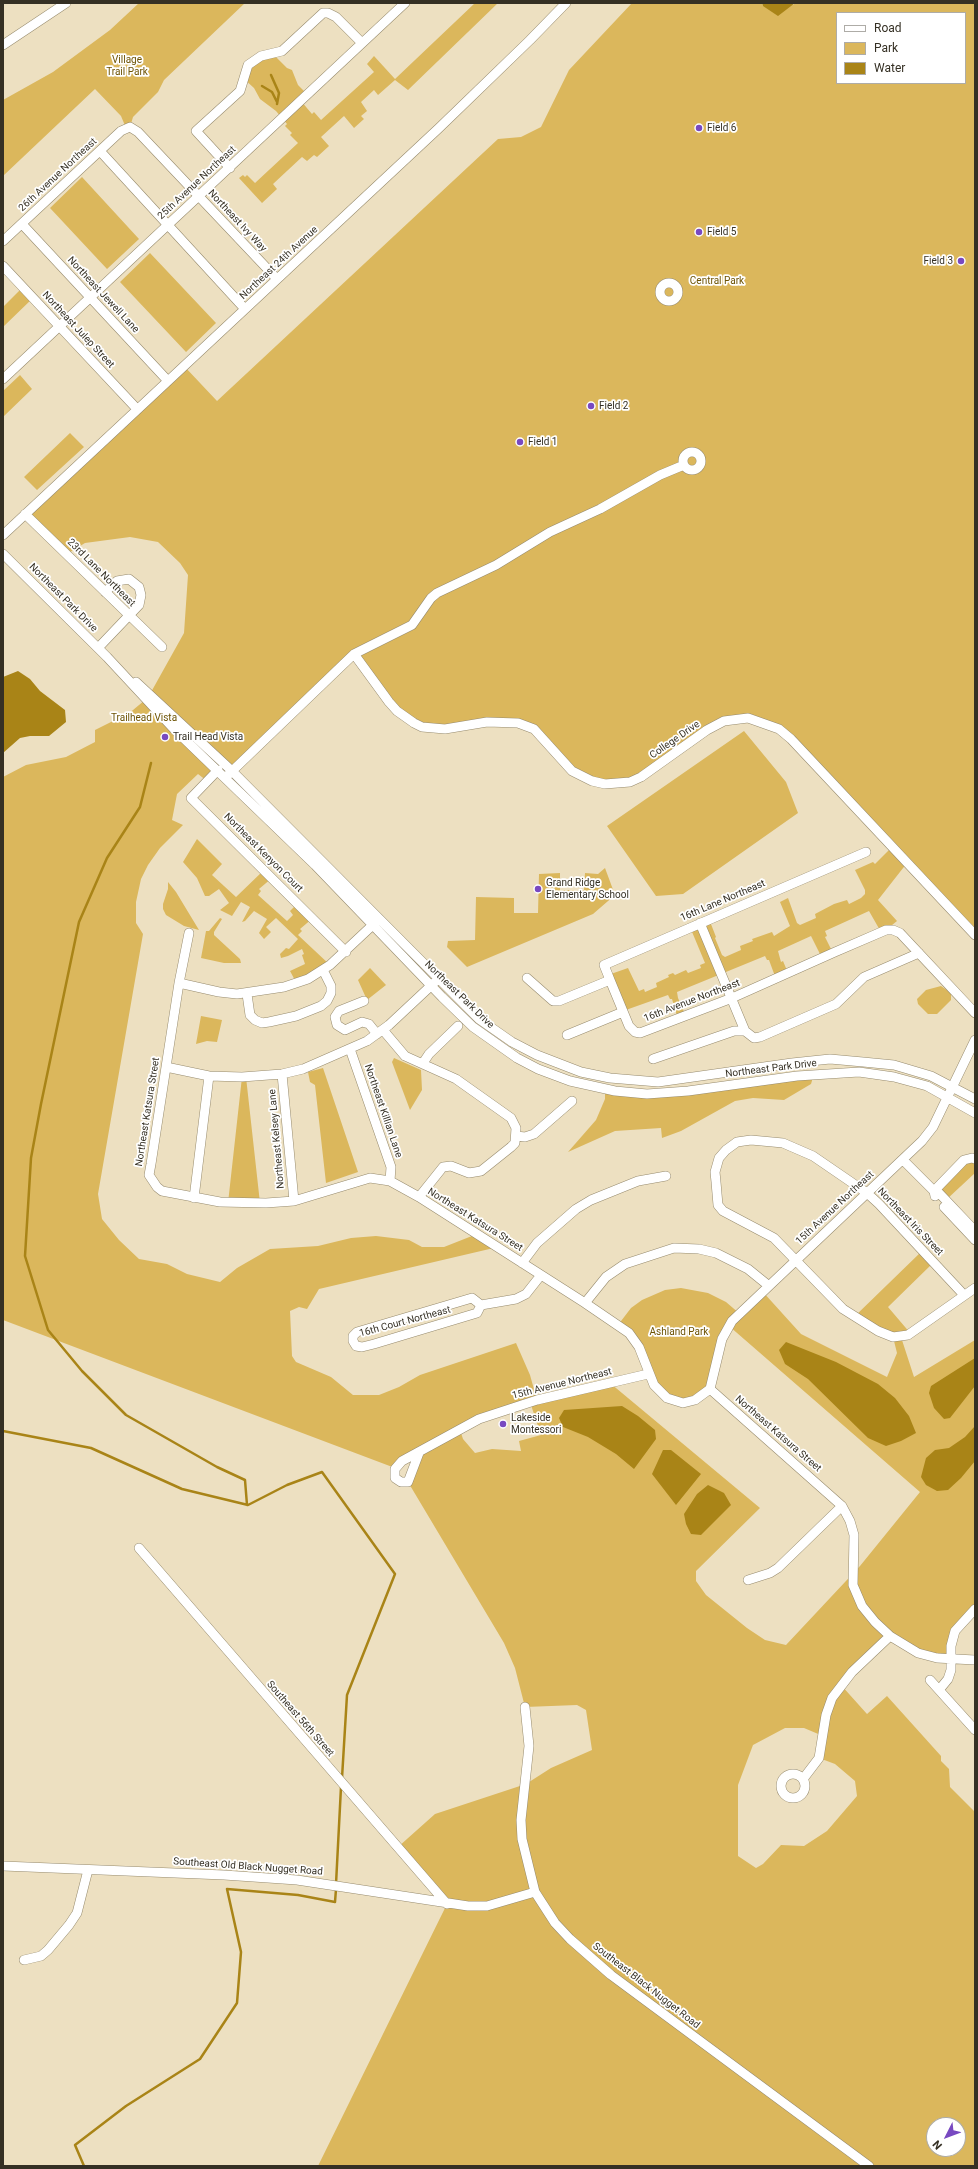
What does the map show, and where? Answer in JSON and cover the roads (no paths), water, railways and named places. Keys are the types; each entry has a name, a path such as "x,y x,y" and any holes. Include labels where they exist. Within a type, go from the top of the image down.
{"street":[{"path":"3,45 66,3"},
{"name":"25th Avenue Northeast","path":"3,379 405,3"},
{"name":"Northeast 24th Avenue","path":"3,535 442,126 566,3"},
{"path":"230,168 196,131 242,88 243,78 248,65 261,56 282,51 323,13 328,13 336,17 362,43"},
{"name":"Northeast Ivy Way","path":"130,127 138,132 277,279"},
{"name":"26th Avenue Northeast","path":"3,241 121,131 130,127"},
{"path":"100,151 245,309"},
{"name":"Northeast Jewell Lane","path":"22,224 168,381"},
{"name":"Northeast Julep Street","path":"3,266 137,409"},
{"path":"228,774 354,654 412,625 431,598 437,593 496,566 550,532 600,509 660,475 684,465"},
{"name":"23rd Lane Northeast","path":"25,514 162,647"},
{"name":"Northeast Park Drive","path":"3,554 107,657 169,724 218,770 228,774"},
{"path":"98,648 139,605 141,595 139,587 129,579 117,581 105,592"},
{"name":"College Drive","path":"354,654 389,702 397,711 414,723 422,727 441,729 487,722 518,723 534,729 572,771 592,781 604,784 630,782 641,777 708,730 724,721 748,718 780,729 975,935"},
{"name":"Northeast Park Drive","path":"107,657 150,694 376,922 435,982 473,1027 501,1048 538,1069 554,1076 591,1086 614,1091 647,1094 802,1076 859,1072 894,1077 927,1086 975,1113"},
{"name":"Northeast Kenyon Court","path":"218,770 191,798 346,952"},
{"name":"16th Lane Northeast","path":"610,980 604,965 866,852"},
{"path":"178,983 219,992 247,994 297,984 323,970 346,952 376,922"},
{"path":"700,923 745,1031 754,1038 760,1037 836,1004 864,977 920,954 975,1013"},
{"name":"16th Avenue Northeast","path":"610,980 632,1030 640,1033 732,998 886,930 900,933 920,954"},
{"name":"Northeast Katsura Street","path":"189,934 178,983 150,1175 154,1184 162,1191 194,1198 246,1204 294,1201 370,1178 390,1181 419,1197 585,1303 629,1333 635,1340 648,1374 660,1392 667,1398 675,1402 683,1403 695,1400 710,1389 842,1506 850,1521 854,1535 852,1574 857,1596 868,1614 890,1636 927,1657 952,1660 975,1660"},
{"path":"247,994 250,1015 255,1020 262,1023 296,1016 327,1001 331,993 331,986 323,970"},
{"path":"527,978 553,1001 559,1001 610,980"},
{"path":"166,1067 209,1076 242,1077 282,1074 307,1068 350,1049 380,1032 435,982"},
{"name":"Northeast Park Drive","path":"435,982 479,1019 506,1038 561,1065 596,1075 658,1082 830,1059 894,1065 931,1076 975,1099"},
{"path":"364,1001 339,1012 335,1017 337,1025 345,1030 362,1022 369,1024 380,1032 401,1052 456,1078 511,1118 514,1122 516,1136 507,1152 481,1171 469,1173 451,1166 443,1167 419,1197"},
{"path":"567,1035 623,1012"},
{"path":"423,1063 429,1054 458,1026"},
{"path":"653,1059 734,1031 745,1031"},
{"name":"15th Avenue Northeast","path":"710,1389 722,1339 732,1321 903,1160 929,1133 975,1040"},
{"name":"Northeast Killian Lane","path":"350,1049 391,1167 390,1181"},
{"name":"Northeast Kelsey Lane","path":"282,1074 294,1201"},
{"path":"194,1198 209,1076"},
{"path":"516,1136 525,1137 534,1134 572,1101"},
{"name":"Northeast Iris Street","path":"797,1259 774,1238 723,1212 718,1205 715,1172 718,1158 737,1142 769,1140 801,1149 867,1193 964,1296"},
{"path":"934,1191 964,1160 972,1158 975,1159"},
{"path":"903,1160 934,1191 939,1193 975,1231"},
{"name":"Northeast Katsura Street","path":"522,1263 537,1243 571,1212 581,1206 638,1181 666,1176"},
{"path":"934,1191 935,1197 975,1240"},
{"path":"585,1303 606,1278 625,1264 674,1248 699,1249 716,1253 748,1269 769,1286"},
{"path":"797,1259 849,1315 886,1335 901,1337 915,1332 975,1288"},
{"name":"16th Court Northeast","path":"481,1304 477,1313 374,1344 362,1347 356,1346 353,1341 353,1336 357,1332 472,1298 481,1304 522,1297 541,1275"},
{"name":"15th Avenue Northeast","path":"419,1453 479,1420 520,1405 648,1374"},
{"path":"748,1580 770,1574 778,1568 842,1506"},
{"name":"Southeast 56th Street","path":"139,1548 447,1904"},
{"path":"939,1690 948,1679 952,1660 951,1646 955,1631 975,1609"},
{"path":"803,1779 819,1758 826,1715 832,1698 852,1672 890,1636"},
{"path":"930,1680 975,1730"},
{"name":"Southeast Black Nugget Road","path":"525,1707 529,1746 521,1820 522,1839 535,1892 544,1907 570,1939 611,1975 869,2166"},
{"name":"Southeast Old Black Nugget Road","path":"3,1866 224,1875 297,1880 369,1890 447,1904 487,1906 535,1892"},
{"path":"24,1960 41,1956 48,1950 68,1925 76,1913 88,1870"}],"water":[{"path":"762,3 795,3 778,16 763,6"},
{"path":"18,671 30,679 40,691 65,710 66,722 49,736 30,736 20,738 3,753 3,677"},
{"path":"786,1342 836,1362 878,1384 895,1398 909,1416 916,1433 901,1441 886,1446 868,1438 808,1379 785,1364 779,1350"},
{"path":"975,1358 975,1386 950,1418 944,1419 934,1408 929,1393 931,1386"},
{"path":"622,1406 638,1416 655,1430 656,1439 634,1469 616,1454 588,1437 563,1427 559,1418 564,1410"},
{"path":"975,1426 975,1461 961,1478 948,1490 937,1491 926,1485 921,1477 926,1458 935,1450 949,1448 965,1437"},
{"path":"663,1450 671,1450 701,1474 676,1505 652,1474"},
{"path":"708,1485 724,1493 731,1505 701,1535 691,1534 686,1524 684,1514 697,1494"}],"waterway":[{"path":"271,75 279,93 277,104"},
{"path":"262,86 272,92 277,102"},
{"path":"151,763 140,807 107,858 79,922 31,1158 25,1256 48,1330 82,1371 126,1415 217,1467 245,1480 247,1505"},
{"path":"3,1431 91,1448 182,1489 248,1505 287,1485 322,1472 395,1574 347,1695 342,1778"},
{"path":"336,1884 341,1787"},
{"path":"84,2166 75,2145 126,2106 200,2059 237,2003 241,1952 227,1889 298,1895 335,1902 336,1889"}],"place":[{"name":"Field 6","path":"699,128"},
{"name":"Field 5","path":"699,232"},
{"name":"Field 3","path":"961,261"},
{"name":"Field 2","path":"591,406"},
{"name":"Field 1","path":"520,442"},
{"name":"Trail Head Vista","path":"165,737"},
{"name":"Grand Ridge Elementary School","path":"538,889"},
{"name":"Lakeside Montessori","path":"503,1424"}],"park label":[{"name":"Village Trail Park","path":"127,66"},
{"name":"Central Park","path":"717,281"},
{"name":"Trailhead Vista","path":"144,718"},
{"name":"Ashland Park","path":"679,1332"}]}
